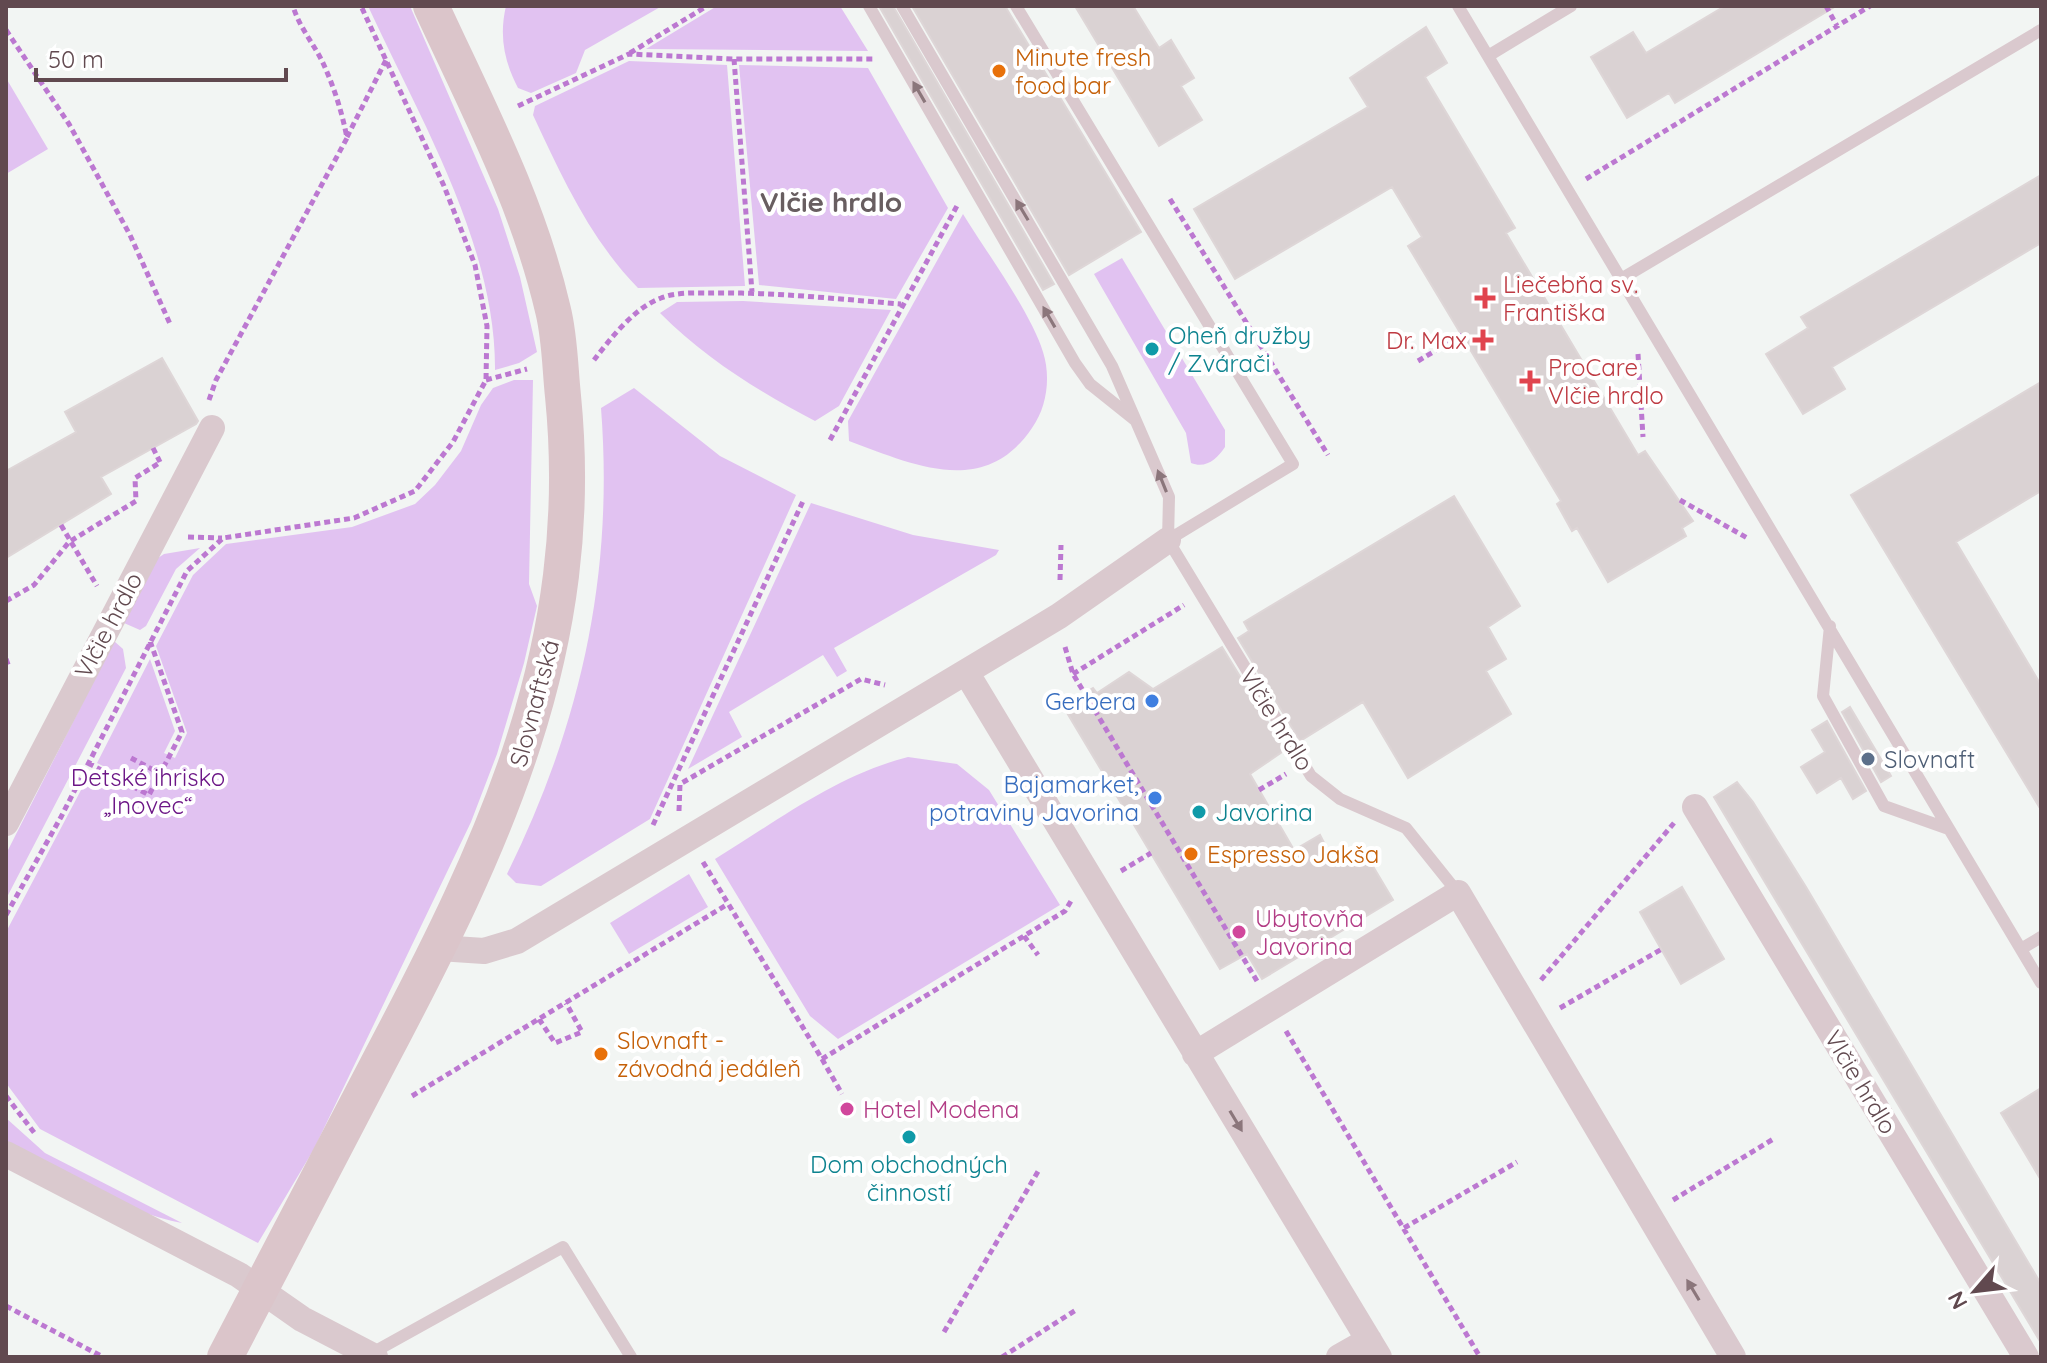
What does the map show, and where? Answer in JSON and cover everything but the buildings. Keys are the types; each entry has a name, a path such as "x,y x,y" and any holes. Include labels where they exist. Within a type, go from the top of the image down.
{"main road":[{"name":"Slovnaftská","path":"225,1357 439,948 510,788 549,656 567,524 566,425 551,301 519,199 431,6"}],"street":[{"name":"Vlčie hrdlo","path":"6,823 210,416"},
{"path":"439,948 484,951 517,941 1059,616 1168,540"},
{"path":"966,672 1374,1348 1339,1357"},
{"name":"Vlčie hrdlo","path":"1695,807 2026,1357"},
{"path":"1195,1054 1458,893"},
{"name":"Vlčie hrdlo","path":"1458,893 1733,1357"},
{"path":"6,1154 239,1275 302,1319 372,1356"}],"lane":[{"path":"869,6 1075,363 1090,384 1140,425"},
{"path":"902,6 1096,335 1140,425 1169,497 1168,540"},
{"path":"1016,6 1293,464 1168,540"},
{"path":"1458,6 2041,983"},
{"path":"1488,56 1571,6"},
{"path":"1621,279 2041,30"},
{"name":"Vlčie hrdlo","path":"1168,540 1311,776 1340,799 1406,828 1458,893"},
{"path":"1830,626 1823,696 1884,806 1946,828"},
{"path":"2021,949 2041,937"},
{"path":"372,1356 563,1247 631,1357"}],"path":[{"path":"293,6 323,62 342,111 347,138"},
{"path":"6,915 187,571 223,538 354,518 415,491 453,442 486,380 487,326 475,265 444,186 361,6"},
{"path":"518,106 629,54 707,6"},
{"path":"1826,6 1837,26"},
{"path":"1568,190 1870,6"},
{"path":"6,30 69,124 130,235 171,326"},
{"path":"629,54 734,59 878,59"},
{"path":"6,601 34,585 69,542 136,501 135,478 160,462 210,416 216,380 347,138 386,59"},
{"path":"734,59 752,292"},
{"path":"1170,199 1328,455"},
{"path":"830,440 901,304 961,200"},
{"path":"560,365 590,366 614,335 660,298 679,294 752,292 901,304"},
{"path":"1636,305 1643,437"},
{"path":"1418,361 1462,335"},
{"path":"153,448 160,462"},
{"path":"661,823 652,829 804,499"},
{"path":"1680,500 1792,563"},
{"path":"61,525 93,579"},
{"path":"1055,588 1060,584 1061,545"},
{"path":"1073,674 1186,605 1193,618"},
{"path":"1061,633 1073,674 1242,957"},
{"path":"88,763 149,795 161,774 182,732 150,640"},
{"path":"6,659 9,667"},
{"path":"670,817 679,811 680,784 861,679 883,686 896,679"},
{"path":"131,758 161,774"},
{"path":"1280,760 1287,773"},
{"path":"1529,1012 1664,830 1695,807"},
{"path":"822,1059 1065,911 1069,903 1151,853"},
{"path":"700,857 842,1094"},
{"path":"412,1096 728,904"},
{"path":"1024,936 1038,955"},
{"path":"1529,1012 1662,949"},
{"path":"539,1019 555,1043 582,1032 566,1003"},
{"path":"1272,1007 1480,1357"},
{"path":"1648,1215 1775,1138"},
{"path":"1404,1228 1517,1162"},
{"path":"944,1332 1040,1168"},
{"path":"6,1306 103,1357"},
{"path":"1002,1357 1076,1310"}],"green space":[{"path":"368,6 410,6 498,209 520,277 537,352 519,363 495,370 492,323 483,276 469,229 431,137"},
{"path":"506,6 662,6 585,50 576,73 531,93 518,88 506,58 503,28"},
{"path":"717,6 840,6 868,51 646,49"},
{"path":"629,61 727,65 745,286 638,288 605,249 566,184 533,115 535,106"},
{"path":"739,65 868,68 948,208 896,299 759,285"},
{"path":"6,78 48,149 6,174"},
{"path":"963,214 1029,319 1043,352 1047,381 1037,420 1013,450 992,463 970,469 946,470 897,459 849,441 848,421"},
{"path":"1122,258 1225,430 1225,447 1206,464 1191,463 1186,433 1094,274"},
{"path":"743,301 891,310 839,406 815,421 733,373 660,313 677,302"},
{"name":"Detské ihrisko „Inovec“","path":"514,380 533,380 529,584 537,606 524,663 497,754 471,822 314,1149 258,1243 40,1129 6,1083 6,932 90,773 109,781 113,771 97,763 150,659 175,731 164,753 175,758 187,733 156,646 193,575 226,544 352,527 415,504 435,485 461,451 481,405 493,388"},
{"path":"634,388 720,456 796,495 650,819 541,886 516,883 507,874 555,761 587,647 602,530 604,470 601,408"},
{"path":"811,503 913,535 999,550 996,555 834,648 847,671 837,677 823,655 729,712 742,737 688,769"},
{"path":"200,548 176,569 146,626 140,630 124,623 158,558 164,554"},
{"path":"114,641 123,649 126,668 6,899 6,854"},
{"path":"908,757 957,764 989,790 1060,905 838,1039 810,1016 715,859 832,787"},
{"path":"689,874 708,907 629,954 610,923"},
{"path":"6,1118 45,1153 182,1223 160,1218 115,1200 6,1143"}],"place":[{"name":"Minute fresh food bar","path":"999,71"},
{"name":"Liečebňa sv. Františka","path":"1485,298"},
{"name":"Dr. Max","path":"1483,340"},
{"name":"Oheň družby / Zvárači","path":"1152,349"},
{"name":"ProCare Vlčie hrdlo","path":"1530,381"},
{"name":"Gerbera","path":"1152,701"},
{"name":"Slovnaft","path":"1868,759"},
{"name":"Bajamarket, potraviny Javorina","path":"1155,798"},
{"name":"Javorina","path":"1199,812"},
{"name":"Espresso Jakša","path":"1191,854"},
{"name":"Ubytovňa Javorina","path":"1239,932"},
{"name":"Slovnaft - závodná jedáleň","path":"601,1054"},
{"name":"Hotel Modena","path":"847,1109"},
{"name":"Dom obchodných činností","path":"909,1137"}],"district":[{"name":"Vlčie hrdlo","path":"831,201"}]}
